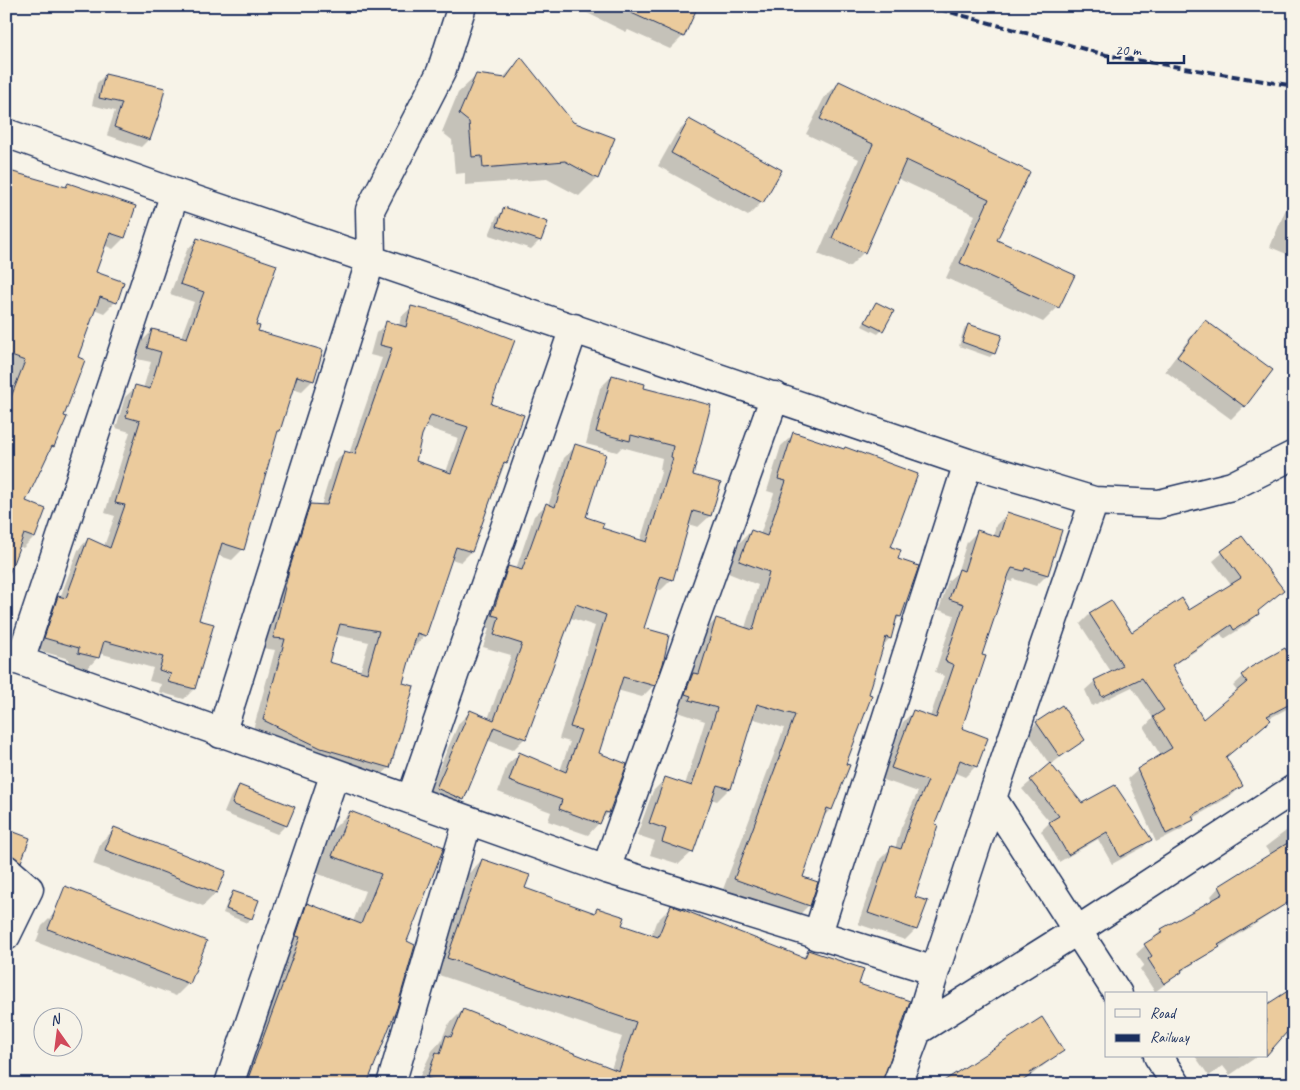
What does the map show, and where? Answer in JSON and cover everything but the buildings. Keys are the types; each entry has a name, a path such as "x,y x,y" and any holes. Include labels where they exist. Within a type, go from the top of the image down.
{"street":[{"path":"221,734 371,260 370,210 441,72 462,6"},
{"path":"6,133 175,193 968,463 1094,501 1159,504 1232,486 1294,455"},
{"path":"175,193 13,659 606,869 817,936 935,971"},
{"path":"411,799 574,328"},
{"path":"606,869 775,396"},
{"path":"817,936 968,463"},
{"path":"898,1084 917,1031 992,798 1094,501"},
{"path":"229,1084 335,773"},
{"path":"917,1031 1078,930 1294,789"},
{"path":"992,798 1117,992"},
{"path":"391,1084 468,820"},
{"path":"6,869 29,889 6,936"},
{"path":"1159,1058 1176,1084"}],"railway":[{"path":"928,6 1106,55 1294,86"}]}
